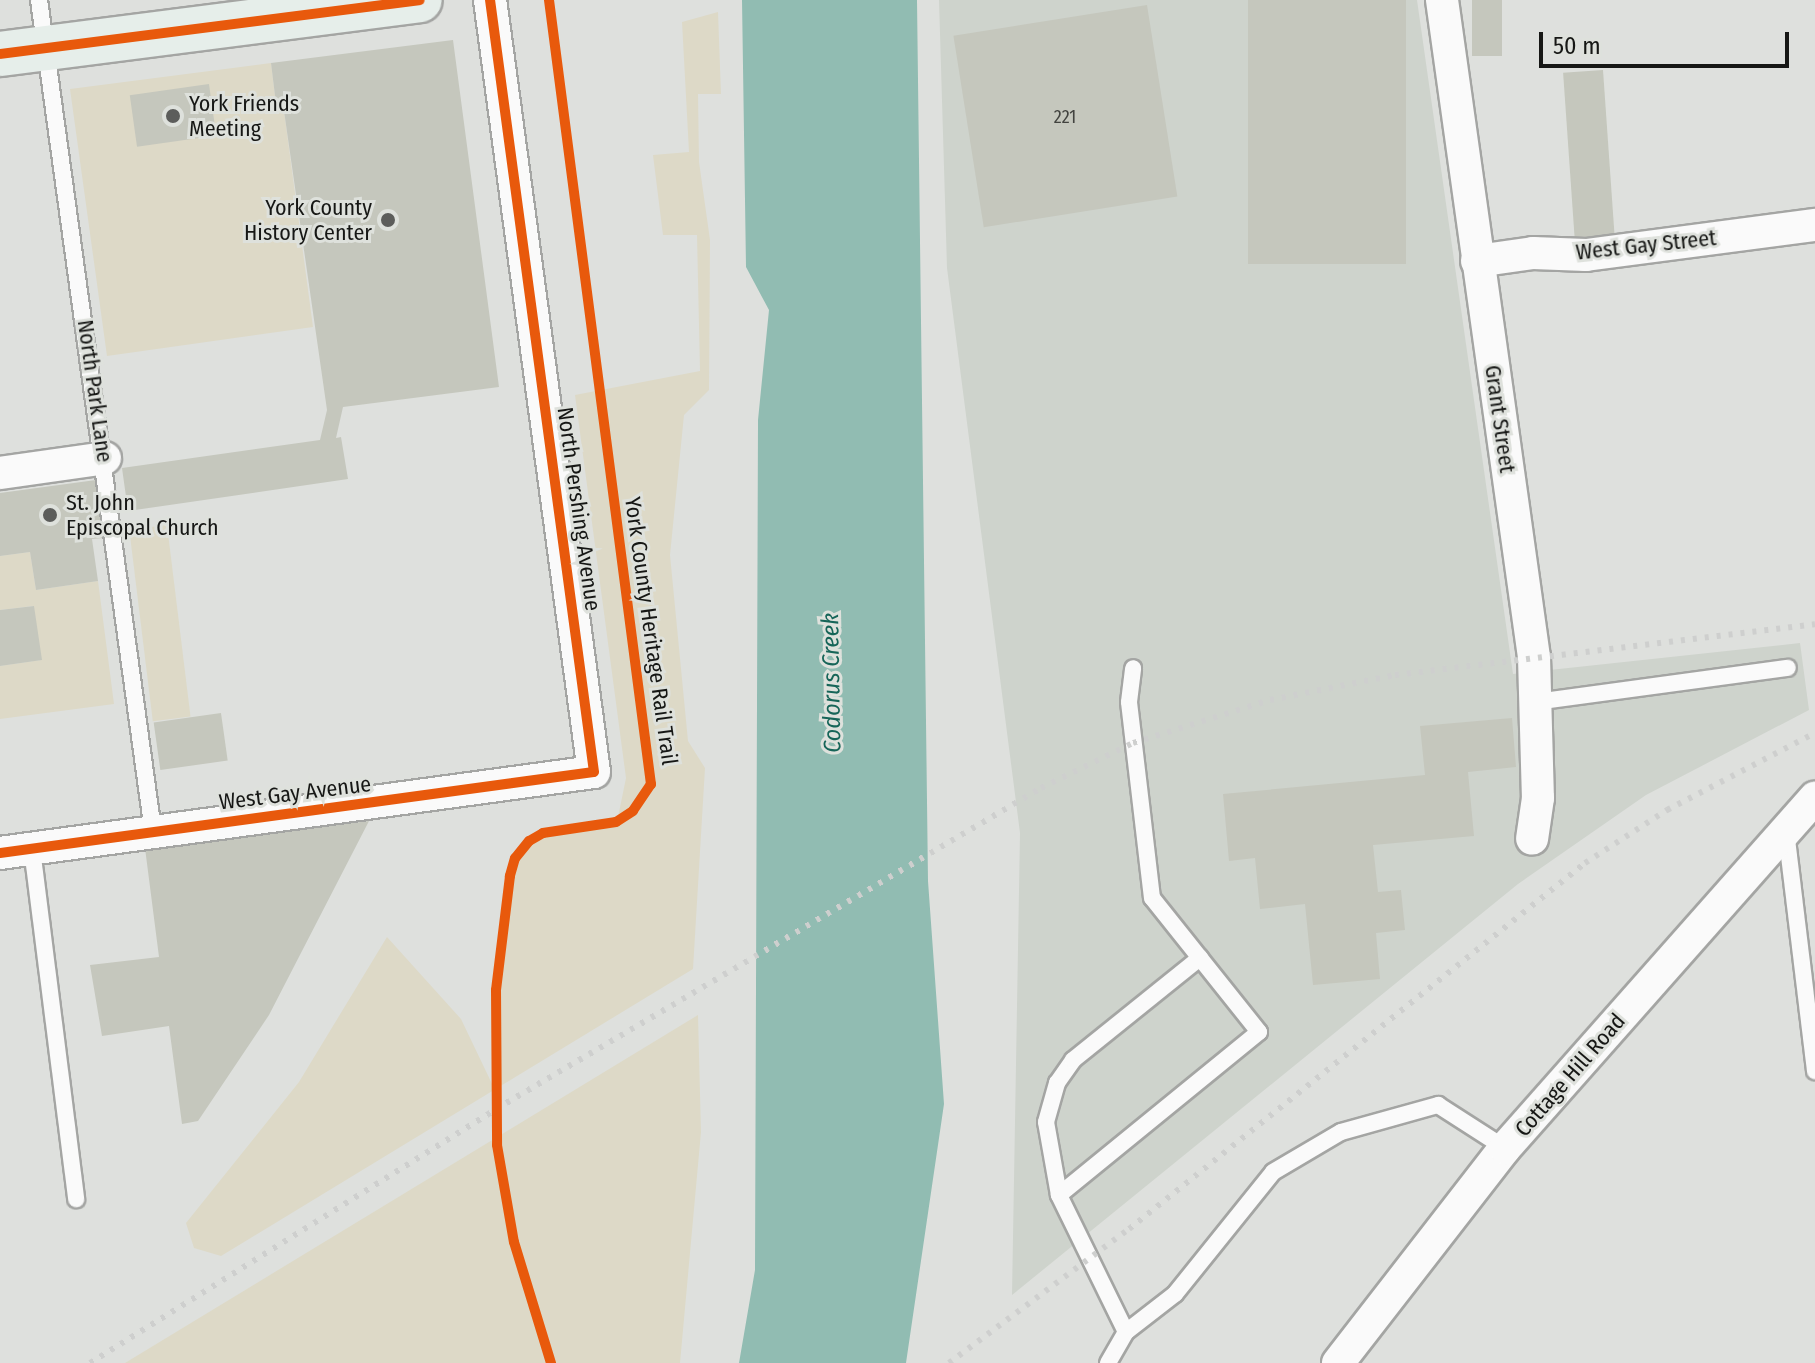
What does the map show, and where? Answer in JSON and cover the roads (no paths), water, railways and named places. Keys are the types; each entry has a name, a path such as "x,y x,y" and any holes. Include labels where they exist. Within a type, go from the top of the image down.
{"main road":[{"path":"0,54 420,0"}],"street":[{"name":"North Pershing Avenue","path":"490,0 594,772"},
{"name":"Grant Street","path":"1442,0 1534,657 1538,798 1532,839"},
{"name":"West Gay Street","path":"1477,261 1533,253 1586,255 1815,225"},
{"path":"0,473 105,458"},
{"name":"West Gay Avenue","path":"0,853 594,772"},
{"name":"Cottage Hill Road","path":"1338,1363 1505,1148 1815,797"}],"lane":[{"name":"North Park Lane","path":"39,0 105,458 153,831"},
{"path":"1059,1195 1259,1032 1152,898 1129,702 1133,668"},
{"path":"1535,702 1788,668"},
{"path":"1785,829 1815,1071"},
{"path":"32,849 76,1199"},
{"path":"1126,1332 1059,1195 1046,1122 1057,1083 1073,1060 1200,958"},
{"path":"1108,1363 1126,1332 1175,1294 1273,1172 1341,1132 1438,1105 1505,1148"}],"water":[{"name":"Codorus Creek","path":"742,0 917,0 928,881 944,1104 906,1363 739,1363 755,1270 758,420 769,310 746,267"}],"railway":[{"path":"90,1363 496,1109 1041,788 1133,743 1270,700 1395,675 1815,624"},
{"path":"949,1363 1129,1229 1585,863 1667,810 1815,733"}],"place":[{"name":"York Friends Meeting","path":"173,116"},
{"name":"York County History Center","path":"388,220"},
{"name":"St. John Episcopal Church","path":"50,515"}]}
